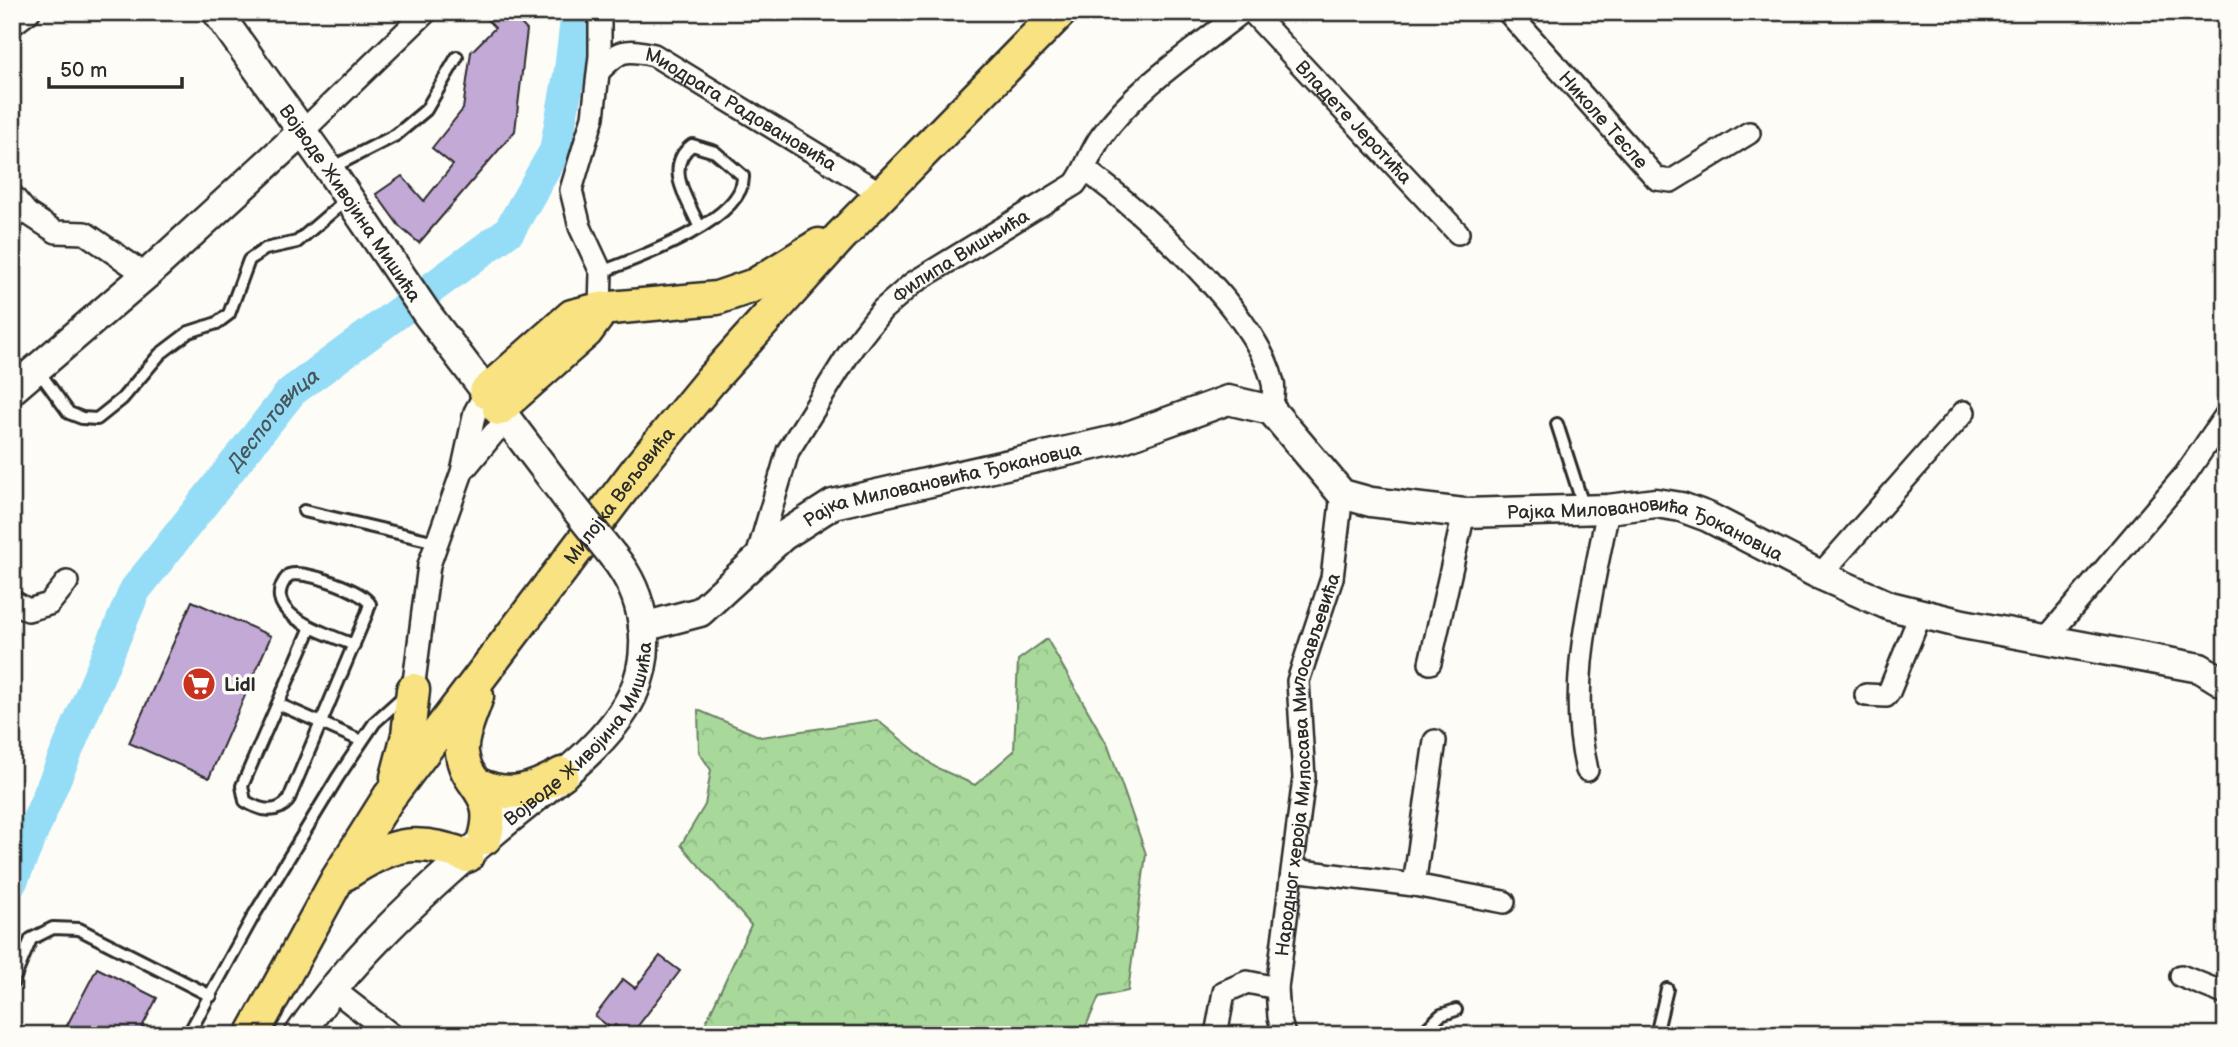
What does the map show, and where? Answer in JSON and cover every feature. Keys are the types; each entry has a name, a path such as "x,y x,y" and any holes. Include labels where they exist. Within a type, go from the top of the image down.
{"main road":[{"name":"Милојка Вељовића","path":"252,1035 338,878 389,797 670,429 840,237 1060,12"},
{"path":"498,407 572,316 600,309 699,301 736,292 755,285 809,249 840,237"},
{"path":"338,878 388,848 406,844 450,850 476,847 489,823 486,800 466,768 461,746 494,658"},
{"path":"389,797 406,748 413,690"},
{"path":"479,785 495,792 516,793 534,789 562,774"}],"street":[{"path":"12,25 29,12"},
{"name":"Војводе Живојина Мишића","path":"217,12 303,131 427,314 613,556 633,587 643,627 643,658 632,696 613,725 373,943 333,989 299,1035"},
{"path":"12,390 146,275 303,131 426,12"},
{"path":"600,12 599,71 593,117 571,190 580,227 601,272 600,309"},
{"name":"Филипа Вишњића","path":"757,557 788,451 840,367 882,310 913,283 1075,184 1086,170 1099,139 1116,118 1150,86 1242,12"},
{"name":"Владете Јеротића","path":"1252,12 1458,233"},
{"name":"Николе Тесле","path":"1508,12 1657,179 1671,181 1749,133"},
{"name":"Миодрага Радовановића","path":"599,71 617,54 632,50 654,55 882,194"},
{"path":"1086,170 1130,203 1228,303 1269,368 1275,387 1270,410 1342,494"},
{"path":"12,195 20,220 56,232 85,233 146,275"},
{"name":"Рајка Миловановића Ђокановца","path":"643,627 700,612 757,557 812,515 849,499 909,488 1120,439 1228,400 1270,410"},
{"path":"413,690 429,565 463,472 475,412 498,407 494,433 463,472"},
{"path":"1819,575 1964,412"},
{"path":"2045,640 2185,475 2226,415"},
{"name":"Рајка Миловановића Ђокановца","path":"1342,494 1371,502 1464,513 1596,510 1656,503 1681,508 1708,517 1819,575 1890,606 2045,640 2200,668 2226,684"},
{"name":"Народног хероја Милосава Милосављевића","path":"1284,1035 1276,988 1304,778 1298,681 1332,578 1342,494"},
{"path":"1587,770 1579,718 1580,663 1596,510"},
{"path":"1430,663 1464,513"},
{"path":"12,601 28,610 49,604 67,582"},
{"path":"1866,695 1878,697 1889,692 1921,613"},
{"path":"1414,885 1435,741"},
{"path":"1293,870 1414,885 1504,902"},
{"path":"2181,976 2226,994"},
{"path":"1216,1035 1224,992 1236,984 1247,982 1276,988"},
{"path":"333,989 392,1035"}],"lane":[{"path":"329,169 396,135 426,110 457,57"},
{"path":"601,272 681,239 735,201 743,188 743,176 715,152 692,145 678,160 676,173 699,226"},
{"path":"37,369 69,413 82,418 97,419 122,399 160,354 189,332 217,323 229,314 249,260 265,249 297,242 347,199"},
{"path":"1557,424 1596,510"},
{"path":"304,511 436,542"},
{"path":"311,627 242,786 245,801 254,807 274,810 282,808 288,801 354,645 370,604 368,600 309,575 297,572 289,575 278,591 281,605 311,627 354,645"},
{"path":"188,1035 254,915 362,741 375,722 413,690"},
{"path":"278,704 362,741"},
{"path":"12,984 31,939 53,929 79,929 211,996"},
{"path":"1656,1035 1667,989"},
{"path":"1420,1035 1441,1015 1456,1010"}],"green space":[{"path":"1047,639 1108,746 1146,854 1128,991 1099,997 1082,1035 700,1035 751,925 681,845 705,805 711,770 699,752 698,710 761,737 877,720 935,767 975,785 1014,751 1018,660"}],"building":[{"path":"480,12 510,12 527,30 515,131 419,243 400,227 376,194 402,176 424,201 453,165 432,148 463,109 471,52 495,28"},
{"path":"192,601 271,636 209,778 129,743"},
{"path":"660,956 680,971 631,1035 615,1025 612,1029 595,1016 623,979 635,988"},
{"path":"97,968 157,998 138,1035 62,1035"}],"waterway":[{"name":"Деспотовица","path":"12,881 135,590 291,392 509,231 555,151 570,70 577,12"}],"place":[{"name":"Lidl","path":"199,684"}]}
